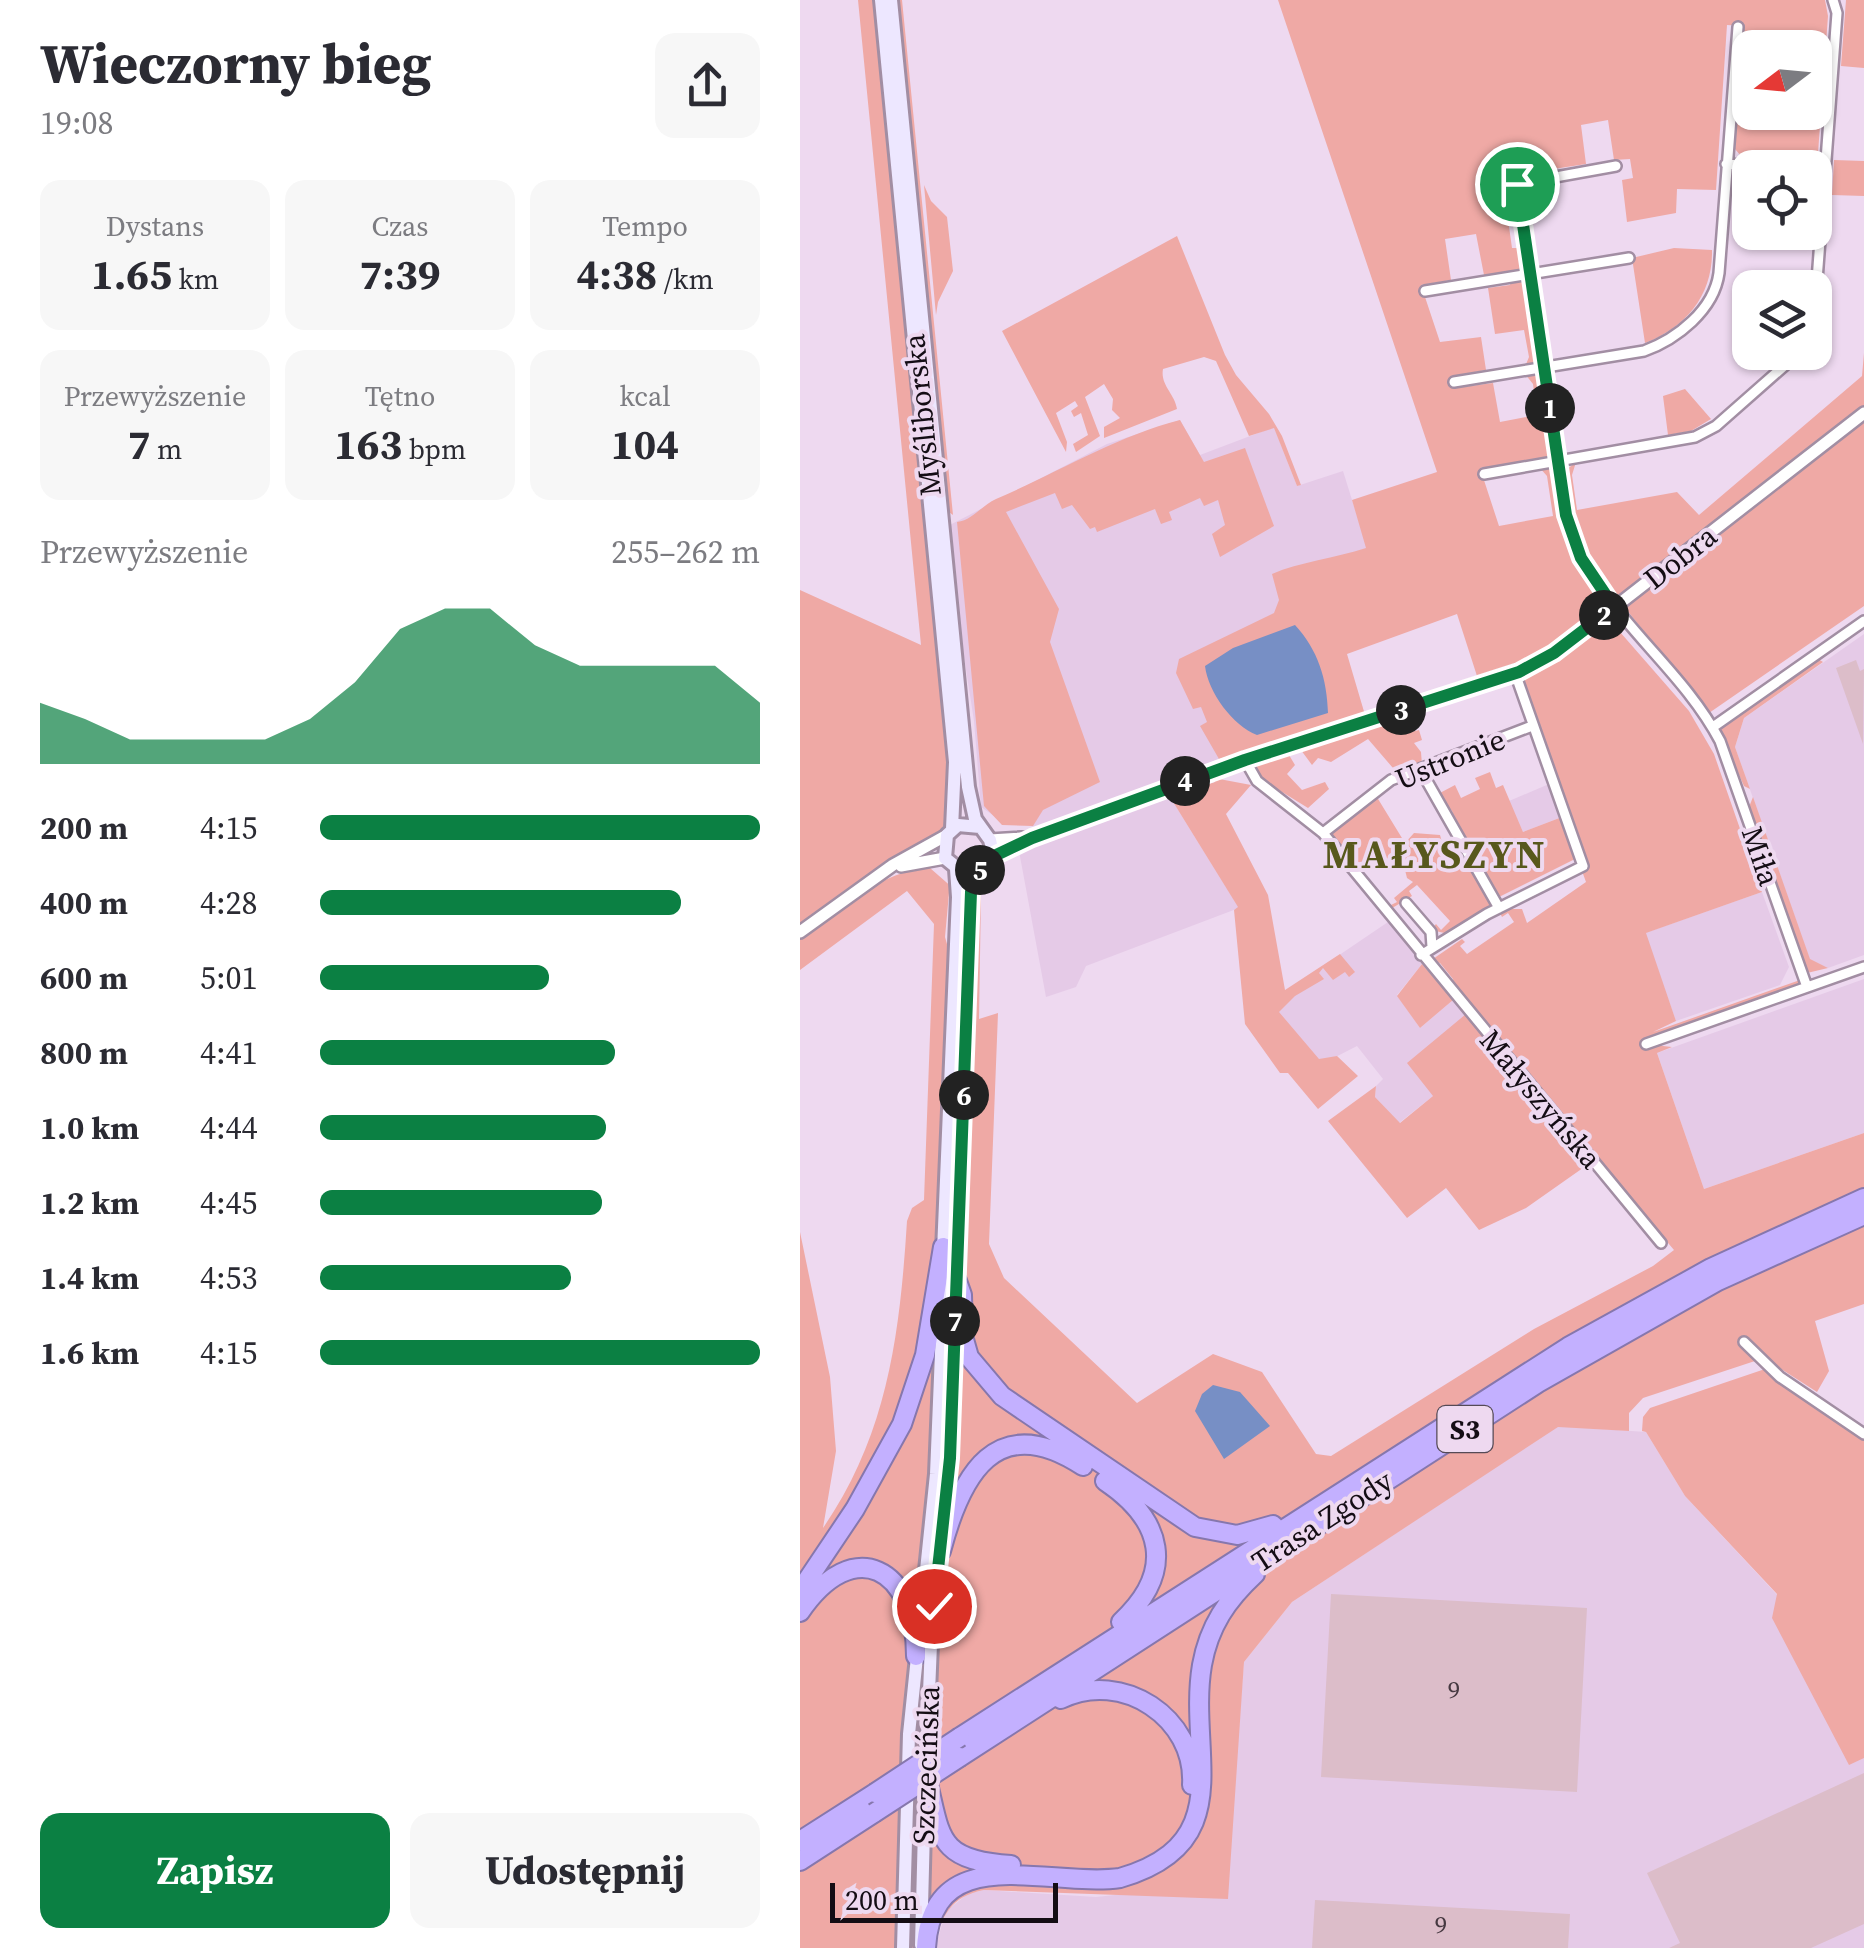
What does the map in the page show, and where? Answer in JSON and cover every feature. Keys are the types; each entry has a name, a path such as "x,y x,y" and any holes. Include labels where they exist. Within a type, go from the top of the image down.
{"highway":[{"name":"Trasa Zgody","path":"800,1860 870,1802 960,1737 1327,1498 1626,1314 1758,1244 1864,1198"},
{"name":"Trasa Zgody","path":"800,1841 960,1757 1301,1534 1632,1328 1734,1274 1864,1214"},
{"path":"800,1590 861,1500 902,1424 925,1354 943,1246"},
{"path":"956,1281 962,1295 964,1342 985,1380 1177,1517 1196,1527 1237,1535 1274,1525 1327,1498"},
{"path":"940,1550 962,1486 982,1462 1006,1448 1030,1445 1064,1453 1134,1503 1154,1535 1156,1568 1150,1588 1137,1608 1067,1668"},
{"path":"924,1948 934,1908 966,1880 995,1876 1120,1878 1150,1868 1173,1852 1192,1826 1204,1788 1201,1669 1212,1629 1242,1586 1301,1534"},
{"path":"800,1612 829,1578 859,1569 877,1571 894,1580 910,1604 916,1656"},
{"path":"925,1772 933,1818 942,1837 959,1854 984,1864 1081,1870 1126,1865 1160,1848 1185,1815 1193,1779 1185,1744 1159,1710 1129,1694 1087,1690 1007,1726"},
{"path":"800,1825 870,1802"}],"main road":[{"name":"Myśliborska","path":"881,0 956,762 949,832"},
{"name":"Myśliborska","path":"891,0 966,775 980,827"},
{"path":"966,824 980,827 990,840 986,862 970,872 956,869 945,858 949,832 966,824"},
{"name":"Szczecińska","path":"924,1948 925,1772 930,1662 950,1458 971,888 986,862"},
{"name":"Szczecińska","path":"903,1948 909,1734 936,1474 956,869"}],"street":[{"path":"1822,150 1838,12 1833,0"},
{"path":"1454,382 1654,348 1707,305 1720,273 1738,27"},
{"path":"1726,164 1732,164"},
{"name":"Miła","path":"1616,166 1517,184 1558,461 1575,544 1592,579 1712,727 1807,987"},
{"path":"1425,291 1629,258"},
{"path":"1484,474 1703,434 1779,370"},
{"name":"Dobra","path":"986,862 1032,838 1245,760 1515,674 1554,653 1864,414"},
{"path":"1712,727 1864,621"},
{"path":"1421,955 1499,908 1583,866 1515,674"},
{"name":"Ustronie","path":"1323,832 1391,780 1532,726"},
{"name":"Małyszyńska","path":"1245,760 1257,781 1323,832 1661,1243"},
{"path":"1420,769 1455,824 1472,866 1499,908"},
{"path":"800,932 883,872 949,832"},
{"name":"Dobra","path":"990,840 1032,838"},
{"path":"883,872 945,858"},
{"path":"1406,904 1431,932 1432,947"},
{"path":"1646,1044 1864,967"},
{"path":"1744,1342 1780,1377 1864,1434"}],"shaded area":[{"path":"858,0 877,0 953,777 948,821 934,840 800,927 800,590 921,645"},
{"path":"895,0 902,0 953,515 945,509"},
{"path":"1278,0 1825,0 1827,30 1743,30 1743,26 1727,25 1716,190 1677,189 1676,213 1627,222 1622,180 1633,178 1630,159 1614,160 1608,120 1581,125 1586,164 1534,172 1525,168 1501,170 1512,248 1521,248 1523,271 1484,275 1476,234 1445,239 1451,280 1421,285 1440,342 1481,337 1486,370 1452,376 1455,388 1493,383 1500,422 1537,415 1533,384 1525,374 1540,377 1551,457 1480,468 1499,526 1553,516 1547,476 1539,467 1553,469 1567,536 1604,610 1556,647 1523,665 1477,676 1457,614 1347,654 1365,715 1219,759 1200,726 1207,722 1201,707 1193,709 1176,673 1179,659 1274,613 1279,600 1272,574 1366,548 1352,500 1437,472"},
{"path":"1846,0 1864,0 1864,68 1841,66"},
{"path":"1736,130 1820,130 1818,150 1735,149"},
{"path":"1834,160 1864,161 1864,196 1832,195"},
{"path":"924,185 931,201 947,217 953,271 936,315"},
{"path":"1177,236 1225,355 1282,436 1301,485 1297,486 1274,428 1249,436 1216,361 1204,357 1163,369 1177,409 1104,438 1104,427 1120,418 1112,410 1113,399 1104,384 1085,397 1100,436 1076,452 1073,444 1088,435 1081,413 1074,417 1071,411 1078,406 1075,401 1056,413 1067,442 1066,452 1002,331"},
{"path":"1674,248 1712,250 1708,281 1685,318 1645,343 1632,258"},
{"path":"1518,280 1526,284 1537,360 1537,364 1524,369 1529,357 1524,330 1495,334 1488,288"},
{"path":"1864,353 1864,606 1709,713 1598,574 1577,534 1565,471 1576,462 1572,475 1577,510 1677,492 1699,515 1862,376"},
{"path":"1685,389 1711,419 1691,431 1668,435 1663,396"},
{"path":"1180,420 1200,455 1274,427 1297,486 1343,471 1367,548 1316,565 1365,715 1219,759 1039,828 997,818 981,807 974,721 944,528 1107,444"},
{"path":"1180,420 1204,462 1245,448 1274,526 1220,557 1212,534 1225,525 1218,500 1204,506 1200,498 1169,512 1172,520 1161,524 1155,509 1097,532 1095,527 1090,529 1072,505 1062,509 1055,493 1006,512 1059,609 1050,642 1100,782 1043,810 1033,826 1002,825 984,806 957,522 996,499 1108,446"},
{"path":"1604,621 1613,624 1689,711 1714,754 1762,892 1646,933 1676,1021 1653,1032 1800,980 1797,987 1654,1045 1672,1047 1657,1053 1704,1189 1864,1133 1864,1304 1815,1321 1829,1371 1817,1392 1764,1358 1643,1398 1629,1413 1629,1431 1558,1427 1292,1602 1244,1662 1228,1899 984,1890 963,1897 949,1910 935,1948 800,1948 800,1232 830,1377 836,1451 823,1528 863,1456 876,1419 894,1342 907,1221 912,1208 924,1200 934,924 907,891 800,970 800,936 878,883 930,868 954,889 949,893 945,937 952,962 962,894 981,895 979,1019 998,1013 989,1244 1004,1278 1137,1403 1213,1354 1262,1372 1316,1454 1331,1456 1534,1329 1653,1266 1674,1250 1455,991 1453,979 1440,963 1430,961 1462,939 1465,942 1460,946 1467,954 1514,922 1508,913 1502,917 1500,913 1506,909 1522,909 1527,923 1586,882 1582,871 1587,868 1522,681 1524,675 1556,658"},
{"path":"1864,634 1864,955 1828,968 1810,960 1735,747 1744,718"},
{"path":"1818,659 1823,662 1744,718 1735,747 1750,789 1744,786 1721,726"},
{"path":"1412,711 1423,718 1408,723 1411,732 1419,730 1422,740 1414,743 1421,752 1422,765 1399,775 1368,739 1331,762 1318,758 1312,765 1298,746"},
{"path":"1286,750 1295,765 1287,774 1302,790 1325,782 1329,789 1308,808 1258,777 1255,762"},
{"path":"1420,772 1453,826 1496,908 1449,934 1431,930 1436,924 1441,930 1450,921 1417,885 1409,891 1412,896 1389,910 1387,907 1397,902 1394,898 1413,882 1407,878 1400,850 1389,859 1377,854 1355,867 1328,834 1375,794 1405,843 1414,833 1440,835 1448,863 1463,856 1454,832 1417,773"},
{"path":"1490,772 1496,788 1503,785 1523,832 1562,817 1577,858 1497,898 1469,854 1452,811 1438,794 1455,785 1461,798 1480,789 1475,778"},
{"path":"1214,778 1251,785 1226,814 1268,895 1285,990 1340,954 1355,972 1349,977 1345,972 1333,980 1323,968 1319,973 1324,979 1295,996 1279,1012 1319,1059 1337,1056 1358,1076 1318,1109 1288,1073 1280,1073 1245,1024 1234,910 1238,907 1170,797 1215,782"},
{"path":"1549,784 1562,817 1523,832 1509,801"},
{"path":"1170,797 1239,908 1086,966 1076,987 1046,997 1019,851"},
{"path":"1753,797 1810,959 1828,968 1807,973 1749,807"},
{"path":"1762,892 1789,967 1780,985 1676,1021 1645,933"},
{"path":"1388,922 1422,964 1397,995 1420,1028 1453,1000 1466,1014 1433,1096 1399,1123 1375,1097 1376,1086 1383,1079 1357,1046 1320,1065 1267,1004"},
{"path":"1422,964 1453,1000 1420,1028 1397,996"},
{"path":"1864,979 1864,1133 1704,1189 1657,1053"},
{"path":"1466,1014 1590,1163 1526,1208 1479,1230 1446,1188 1407,1218 1328,1121 1376,1086 1375,1097 1400,1123 1433,1096 1407,1063"},
{"path":"1765,1369 1864,1438 1864,1758 1849,1765 1772,1618 1777,1594 1685,1496 1642,1431 1643,1417 1650,1408"},
{"path":"1558,1426 1646,1432 1685,1496 1864,1688 1864,1948 935,1948 946,1911 969,1893 984,1890 1096,1897 1124,1894 1238,1739 1244,1662 1292,1602"}],"water":[{"path":"1295,625 1320,666 1328,713 1257,735 1223,707 1205,666 1233,648"},
{"path":"1213,1385 1240,1392 1270,1426 1224,1459 1195,1411 1202,1394"}],"building":[{"path":"1856,660 1860,671 1864,669 1863,744 1836,668"},
{"path":"1331,1594 1587,1608 1577,1792 1321,1777"},
{"path":"1864,1773 1864,1924 1811,1948 1669,1948 1680,1943 1647,1873"},
{"path":"1315,1900 1570,1914 1568,1948 1312,1948"}],"district":[{"name":"MAŁYSZYN","path":"1435,854"}],"route":[{"path":"934,1606 950,1458 971,892 977,873 990,858 1032,838 1245,760 1519,672 1554,653 1614,607 1581,558 1566,515 1517,184"}]}
